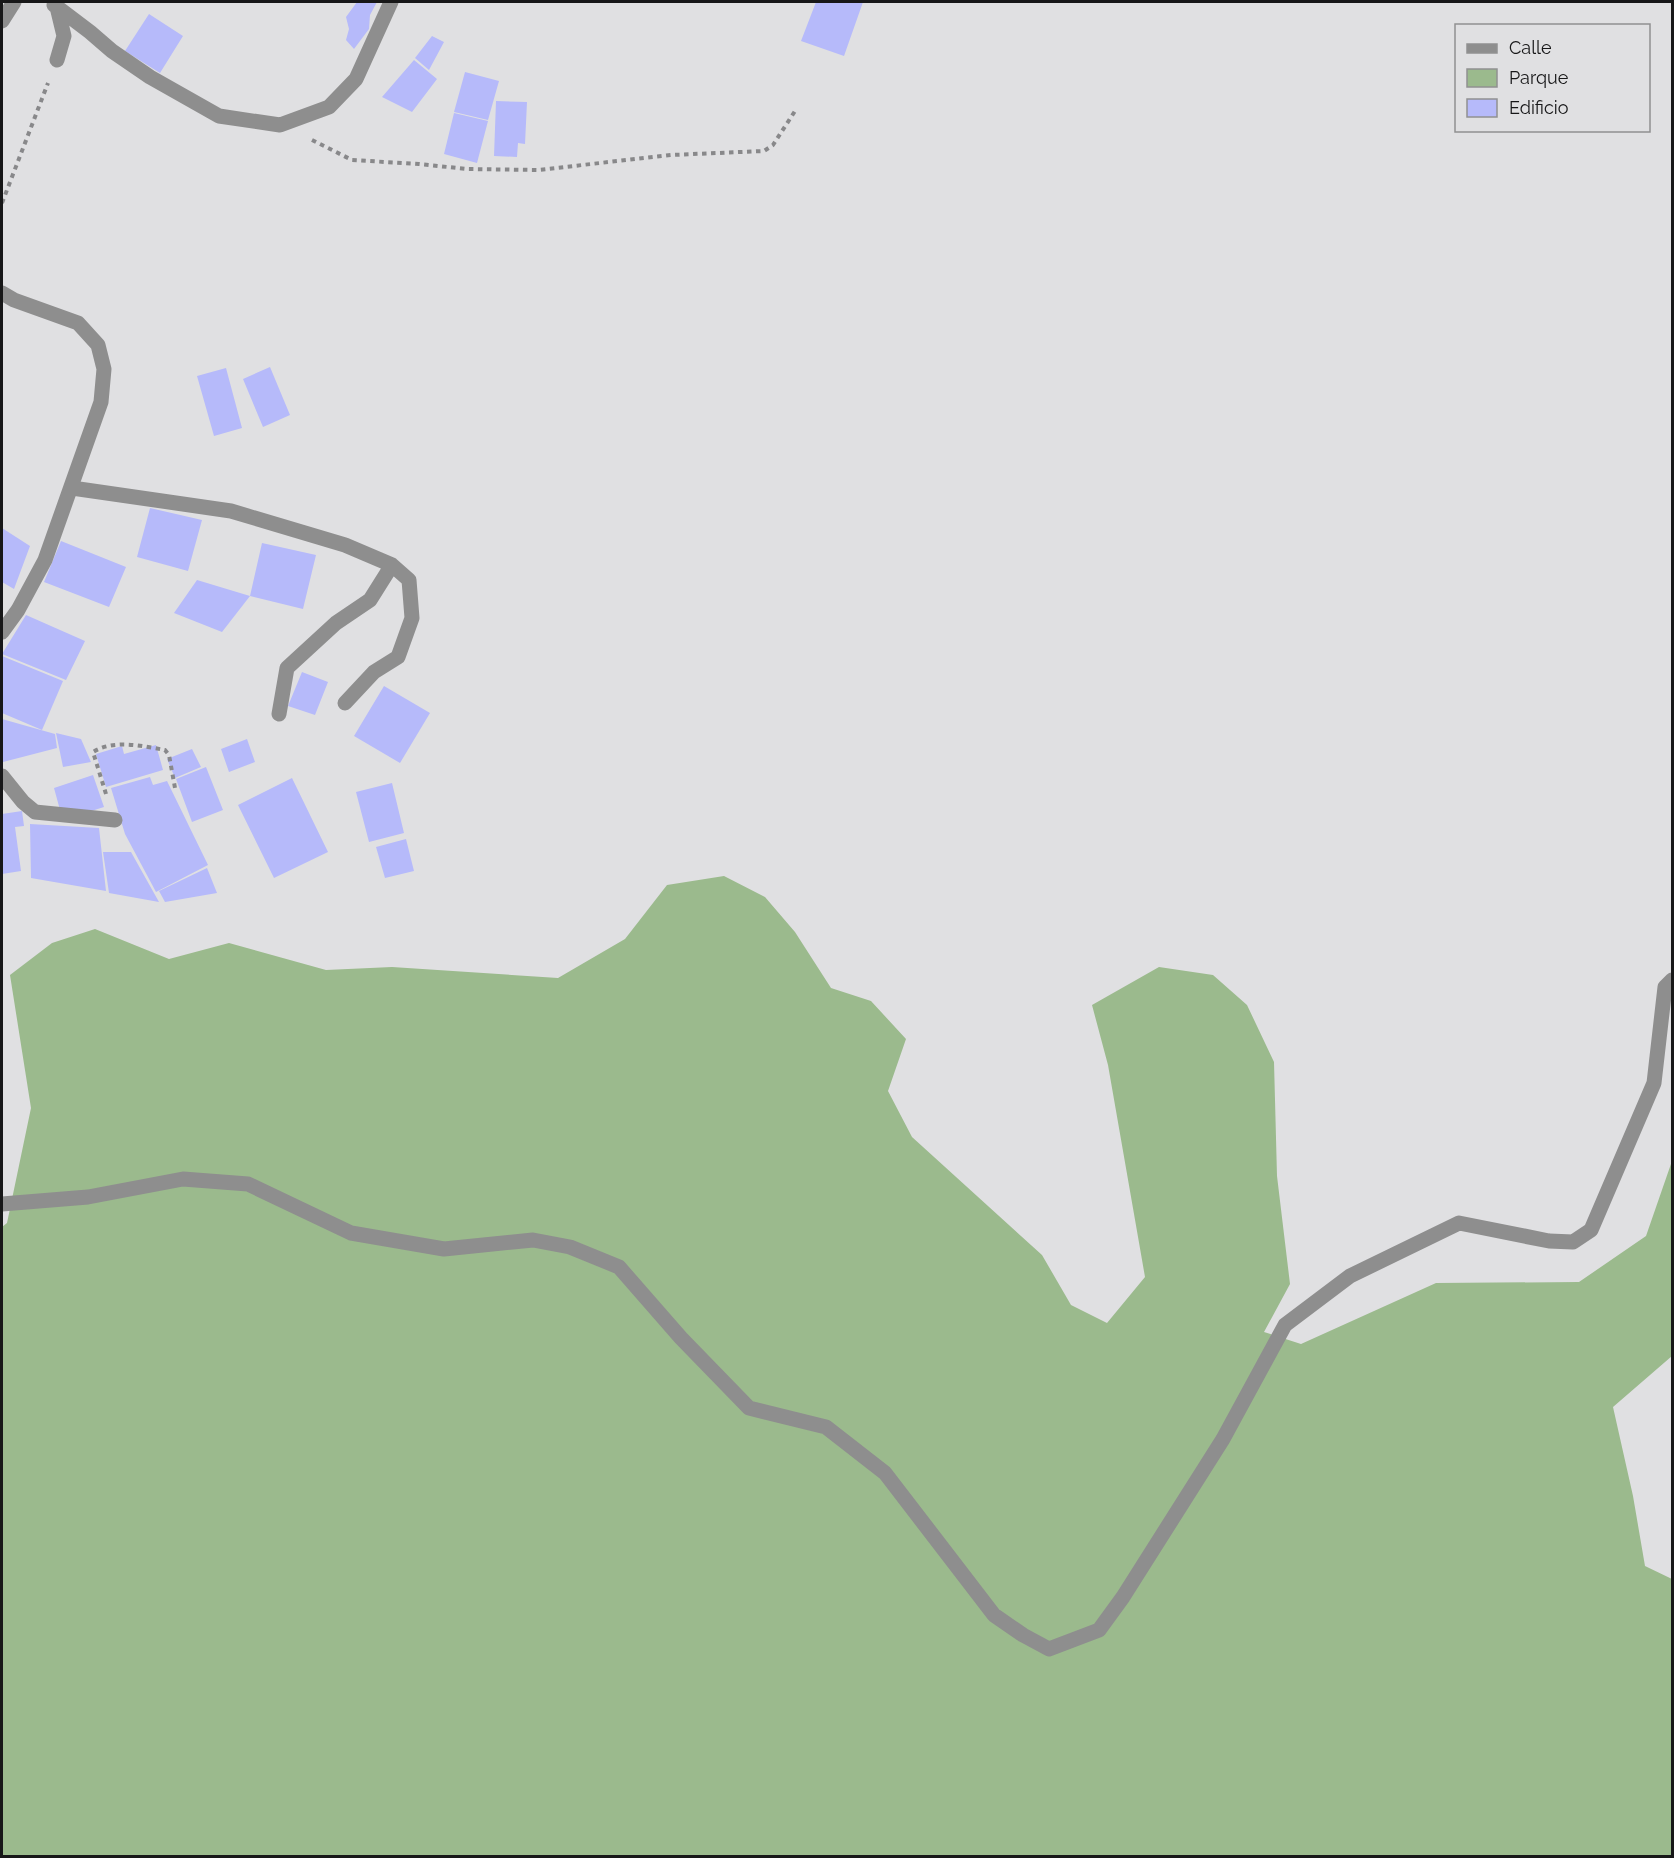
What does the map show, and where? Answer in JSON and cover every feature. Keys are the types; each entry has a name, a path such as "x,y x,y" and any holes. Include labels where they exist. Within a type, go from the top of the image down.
{"street":[{"path":"2,21 15,2"},
{"path":"53,4 112,51 166,86 219,116 280,125 328,107 356,79 392,2"},
{"path":"53,4 64,36 57,60"},
{"path":"2,293 14,300 78,323 98,345 104,369 101,402 45,561 18,610 2,632"},
{"path":"72,488 231,510 345,545 392,566 409,580 412,618 398,657 374,672 345,703"},
{"path":"279,714 287,668 336,623 370,600 392,566"},
{"path":"2,776 23,802 35,812 115,820"},
{"path":"2,1204 88,1197 183,1179 248,1184 351,1233 444,1249 533,1240 570,1246 619,1267 681,1338 749,1408 826,1427 885,1473 994,1615 1049,1649 1099,1630 1223,1439 1285,1325 1350,1276 1459,1223 1549,1241 1573,1242 1591,1230 1654,1083 1665,987 1672,980"}],"path":[{"path":"2,203 57,60"},
{"path":"280,125 352,160 467,170 538,170 671,155 764,151 773,145 795,111"},
{"path":"115,820 94,758 93,752 100,748 133,745 165,750 175,788"}],"green space":[{"path":"724,876 765,897 795,932 831,988 871,1001 906,1039 888,1091 912,1137 1042,1255 1071,1305 1107,1323 1145,1277 1108,1065 1092,1005 1159,967 1213,975 1247,1005 1274,1062 1277,1176 1290,1284 1264,1332 1301,1344 1436,1283 1579,1282 1646,1236 1672,1161 1672,1356 1613,1407 1633,1496 1645,1566 1672,1579 1672,1856 2,1856 2,1227 7,1223 31,1108 10,975 52,943 95,929 169,959 229,943 326,970 392,967 558,978 625,939 667,885"}],"building":[{"path":"357,2 377,2 370,15 369,29 354,49 346,40 349,29 346,17"},
{"path":"816,2 863,2 844,56 801,41"},
{"path":"149,14 183,36 160,73 125,51"},
{"path":"432,36 444,42 429,70 415,58"},
{"path":"414,60 437,79 412,112 382,97"},
{"path":"465,72 499,81 488,120 454,112"},
{"path":"496,101 527,102 525,144 518,143 517,157 494,156"},
{"path":"454,113 488,121 477,163 444,154"},
{"path":"270,367 290,415 263,427 243,379"},
{"path":"226,368 242,428 214,436 197,376"},
{"path":"150,508 202,520 188,571 137,557"},
{"path":"2,528 30,546 14,589 2,582"},
{"path":"61,541 126,567 109,607 44,582"},
{"path":"262,543 316,555 303,609 250,596"},
{"path":"197,580 250,596 222,632 174,613"},
{"path":"26,615 85,641 66,680 2,654"},
{"path":"2,656 63,681 42,730 2,713"},
{"path":"302,672 328,682 315,715 288,706"},
{"path":"384,686 430,713 400,763 354,736"},
{"path":"2,719 55,734 57,748 3,762"},
{"path":"56,733 81,739 91,762 63,767"},
{"path":"247,739 255,762 229,772 221,749"},
{"path":"156,745 163,770 106,787 96,754 122,746 124,754"},
{"path":"192,749 201,767 175,778 167,759"},
{"path":"206,767 223,810 192,822 176,779"},
{"path":"93,775 104,807 85,813 60,810 54,788"},
{"path":"150,777 153,785 167,781 208,865 156,892 125,834 111,788"},
{"path":"292,778 328,852 274,878 238,805"},
{"path":"392,783 404,833 369,842 356,792"},
{"path":"22,811 24,826 15,827 21,871 2,874 2,814"},
{"path":"30,824 99,828 106,891 31,878"},
{"path":"406,839 414,871 385,878 376,847"},
{"path":"103,852 131,852 159,902 109,893"},
{"path":"207,868 217,893 165,902 159,891"}]}
